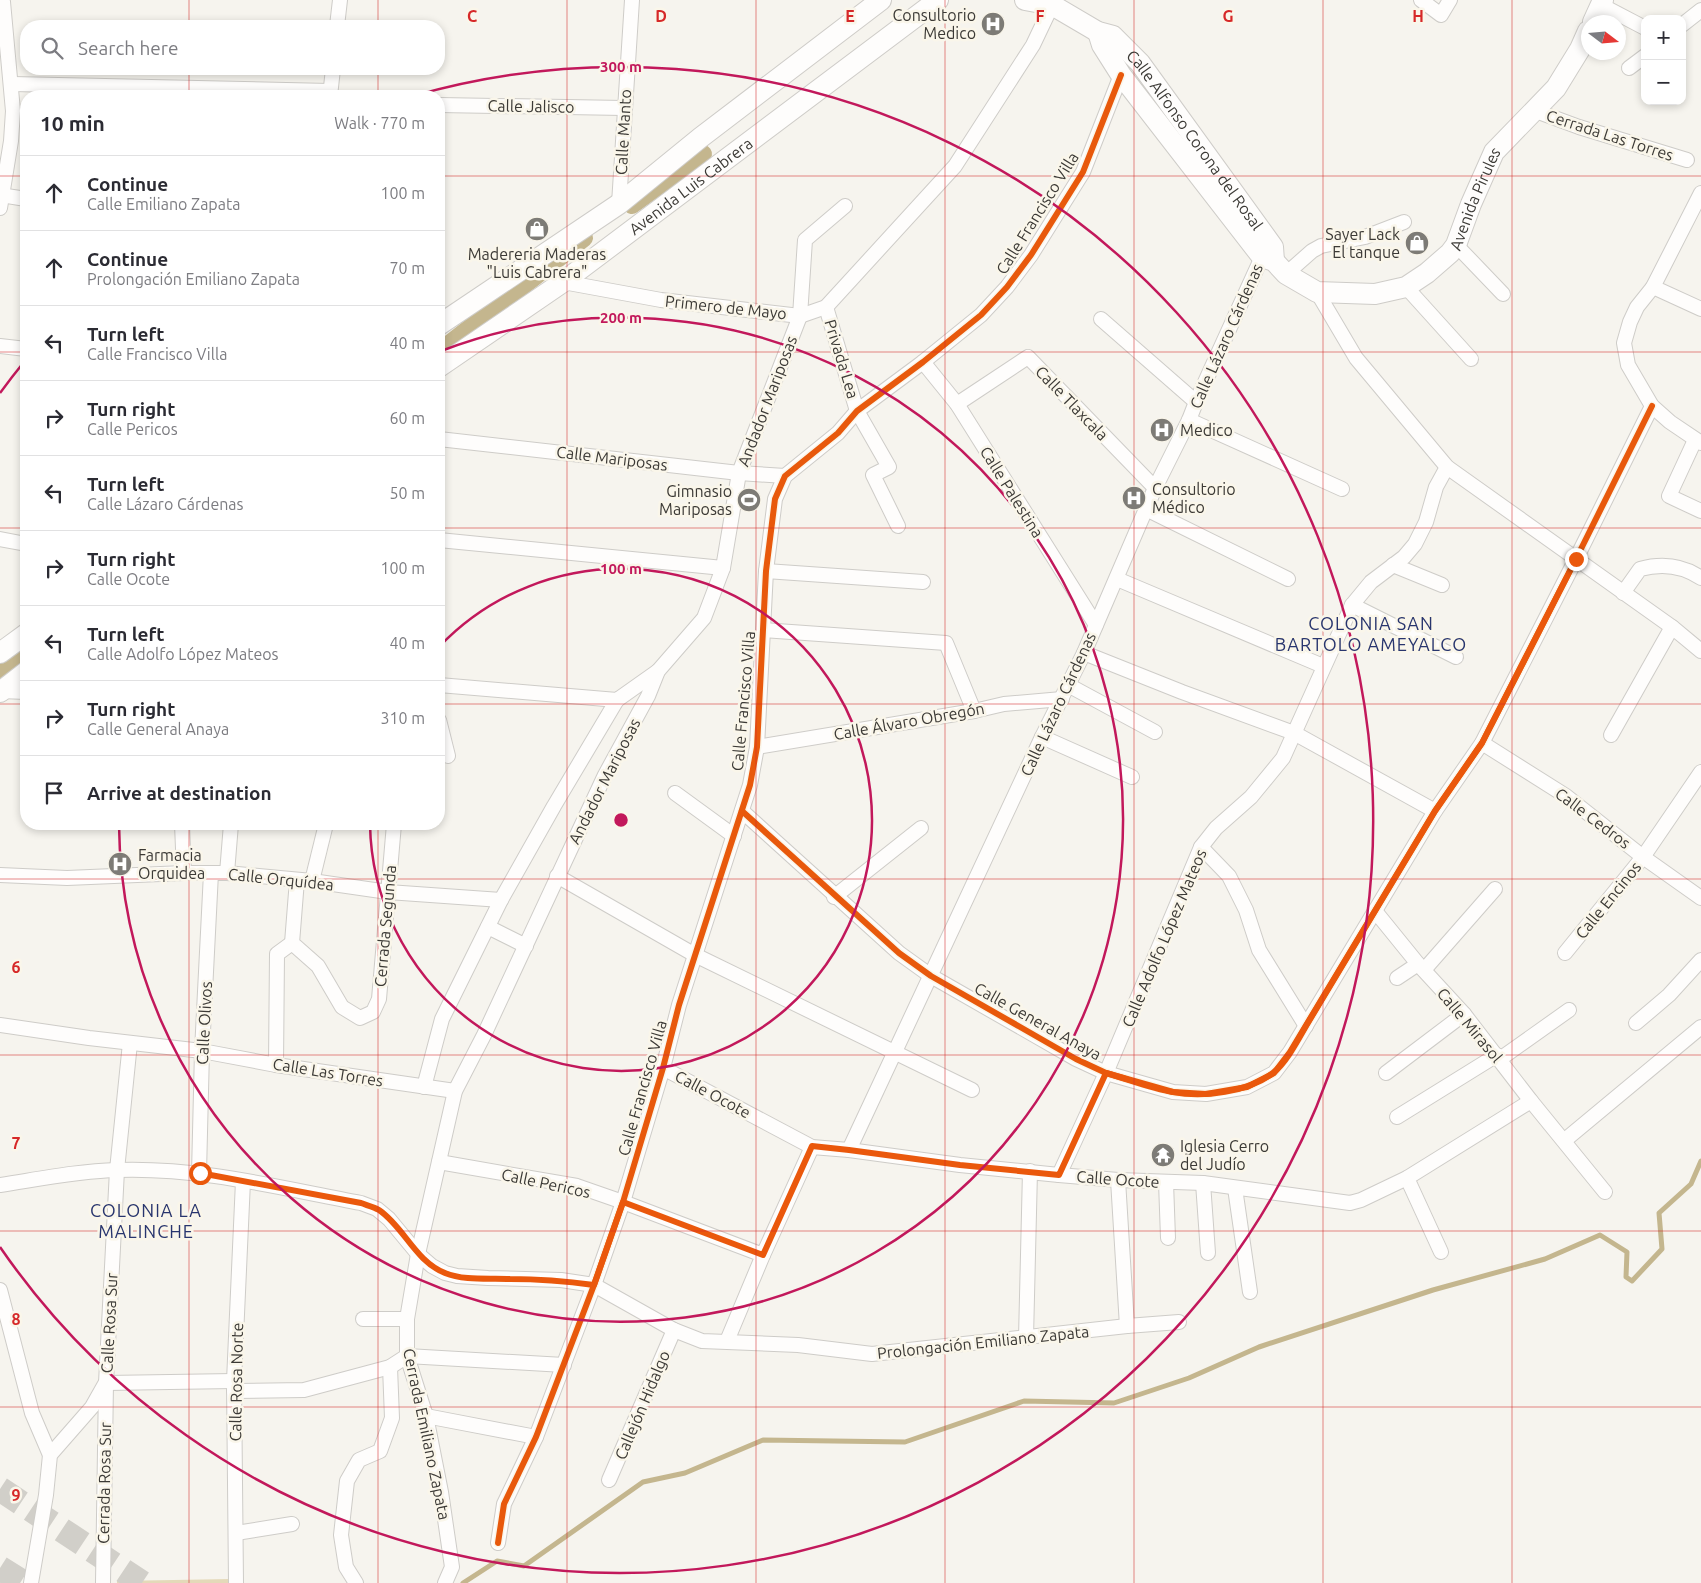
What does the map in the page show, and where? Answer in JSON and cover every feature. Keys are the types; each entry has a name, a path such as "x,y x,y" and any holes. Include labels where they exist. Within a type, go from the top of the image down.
{"street":[{"path":"338,20 340,0"},
{"name":"Calle Manto","path":"619,204 632,0"},
{"name":"Avenida Luis Cabrera","path":"445,321 619,204 700,138 881,0"},
{"name":"Avenida Luis Cabrera","path":"445,363 563,282 938,0"},
{"name":"Calle Alfonso Corona del Rosal","path":"1025,0 1053,3 1098,32 1113,36 1140,63 1274,260"},
{"path":"1421,0 1441,15 1450,0"},
{"path":"3,2 12,84 13,112 12,141 1,199 20,199"},
{"path":"800,316 826,307 955,166 1033,45 1053,3"},
{"path":"1599,9 1641,26"},
{"path":"1686,22 1701,10"},
{"name":"Calle Alfonso Corona del Rosal","path":"1098,32 1102,45 1121,75 1274,260 1317,292"},
{"name":"Avenida Pirules","path":"1317,292 1375,294 1406,287 1459,248 1470,204 1494,152 1556,88 1581,47"},
{"path":"1629,68 1641,59"},
{"path":"330,90 332,75"},
{"name":"Calle Francisco Villa","path":"498,1544 504,1504 536,1437 594,1285 623,1202 680,1005 750,785 757,747 766,571 775,499 785,476 838,433 857,411 923,362 981,315 1007,287 1031,255 1083,172 1121,75"},
{"path":"12,84 203,90"},
{"name":"Calle Jalisco","path":"445,105 624,108"},
{"name":"Cerrada Las Torres","path":"1533,110 1579,127 1687,160"},
{"path":"700,138 713,148 724,162"},
{"path":"1701,193 1653,286 1637,307 1624,343 1628,365 1652,406 1670,422 1698,442 1669,496 1701,511"},
{"name":"Privada Lea","path":"800,316 805,240 845,206"},
{"path":"1274,260 1312,252 1320,246 1365,237 1404,222"},
{"path":"1459,248 1503,294"},
{"name":"Calle Lázaro Cárdenas","path":"849,1150 1042,737 1084,653 1155,488 1196,402 1274,260"},
{"name":"Primero de Mayo","path":"563,282 661,300 800,316"},
{"path":"1653,286 1700,305"},
{"path":"1406,287 1471,359"},
{"path":"1317,292 1356,358 1447,467 1672,627 1701,651"},
{"name":"Privada Lea","path":"826,307 857,411 889,467 873,475 898,526"},
{"name":"Andador Mariposas","path":"418,1254 455,1091 484,1035 605,775 648,696 658,671 704,618 723,568 739,473 800,316"},
{"path":"1101,319 1196,402"},
{"path":"0,346 20,349"},
{"name":"Calle Tlaxcala","path":"957,404 1028,357 1155,488"},
{"name":"Calle Palestina","path":"923,362 957,404 1096,625"},
{"name":"Calle General Anaya","path":"742,811 899,954 931,976 1076,1059 1106,1073 1173,1092 1206,1094 1247,1087 1274,1073 1290,1052 1435,811 1482,743 1652,406"},
{"path":"1189,420 1342,489"},
{"name":"Calle Mariposas","path":"445,439 739,473 785,476"},
{"name":"Calle Adolfo López Mateos","path":"1059,1175 1106,1073 1201,847 1216,828 1251,797 1283,758 1352,605 1371,582 1404,557 1415,544 1426,522 1436,487 1447,467"},
{"path":"1146,509 1288,579"},
{"path":"0,539 20,543"},
{"path":"445,541 723,568"},
{"path":"1393,565 1442,585"},
{"path":"1623,593 1640,569 1654,565 1671,565 1701,578"},
{"path":"766,571 923,582"},
{"path":"1117,579 1323,666"},
{"path":"1352,605 1456,658"},
{"path":"1611,735 1672,627"},
{"path":"763,630 946,643 974,711"},
{"path":"0,653 20,638"},
{"path":"1084,653 1182,692 1294,732 1435,811"},
{"path":"445,686 617,700 658,671"},
{"path":"0,692 20,677"},
{"path":"1068,685 1155,732"},
{"path":"0,692 20,692"},
{"name":"Calle Álvaro Obregón","path":"757,747 974,711 1004,704 1062,699"},
{"name":"Andador Mariposas","path":"424,1087 442,1019 501,900 617,700"},
{"path":"1042,737 1132,777"},
{"name":"Calle Cedros","path":"1482,743 1566,796 1643,857 1701,898"},
{"path":"445,744 448,756"},
{"name":"Calle Encinos","path":"1565,953 1643,857 1701,772"},
{"path":"675,792 734,836"},
{"path":"834,896 921,828"},
{"path":"182,830 184,873"},
{"path":"227,873 231,830"},
{"path":"312,882 325,830"},
{"name":"Cerrada Segunda","path":"292,943 318,966 342,1007 360,1018 374,1012 379,999 393,830"},
{"path":"1201,847 1229,876 1246,910 1259,950 1306,1026"},
{"name":"Calle Olivos","path":"200,1173 202,1051 211,873"},
{"name":"Calle Orquídea","path":"0,875 67,878 227,873 388,892 501,900"},
{"path":"557,876 695,956 972,1090"},
{"path":"276,1065 277,954 292,943 297,880"},
{"path":"1397,978 1421,967 1496,889"},
{"name":"Calle Mirasol","path":"1375,911 1421,967 1464,1014 1605,1192"},
{"path":"488,927 526,946"},
{"path":"1636,1023 1669,995 1701,960"},
{"path":"1398,1117 1498,1057 1569,1010"},
{"path":"1386,1073 1464,1014"},
{"name":"Calle Las Torres","path":"0,1025 202,1051 276,1065 455,1091"},
{"path":"1565,1140 1701,1027"},
{"name":"Calle Rosa Sur","path":"50,1455 92,1407 106,1383 117,1170 130,1043"},
{"name":"Calle Ocote","path":"663,1068 812,1146 960,1165 1059,1175 1118,1180 1203,1183 1350,1203 1407,1178 1532,1101"},
{"path":"727,1341 812,1146"},
{"name":"Calle Pericos","path":"439,1162 576,1186 763,1255"},
{"name":"Prolongación Emiliano Zapata","path":"0,1185 79,1173 117,1170 200,1173 361,1203 378,1209 389,1219 418,1254 444,1273 457,1276 561,1280 594,1285 674,1330 702,1341 798,1344 872,1354 1179,1322"},
{"path":"1026,1338 1030,1171"},
{"path":"1407,1178 1440,1252"},
{"path":"1118,1180 1127,1326"},
{"name":"Calle Rosa Norte","path":"236,1583 234,1386 243,1181"},
{"path":"1166,1182 1168,1238"},
{"path":"1203,1183 1208,1253"},
{"path":"1235,1188 1250,1292"},
{"name":"Cerrada Emiliano Zapata","path":"418,1254 407,1319 407,1356 426,1416 441,1492 452,1567 445,1583"},
{"path":"0,1290 32,1413 50,1455 46,1495 31,1583"},
{"path":"363,1319 407,1319"},
{"name":"Callejón Hidalgo","path":"609,1480 674,1330"},
{"path":"106,1383 234,1386 304,1390 390,1367 407,1356 564,1365"},
{"path":"356,1583 346,1567 342,1535 347,1481 360,1460 380,1452 392,1418 390,1367"},
{"name":"Cerrada Rosa Sur","path":"103,1583 106,1383"},
{"path":"426,1416 536,1437"},
{"path":"236,1533 292,1524"}],"shaded area":[{"path":"230,1579 230,1583 117,1583 117,1581"}],"waterway":[{"path":"632,205 703,154"},
{"path":"445,347 584,238"},
{"path":"0,673 20,658"},
{"path":"463,1583 497,1561 524,1566 643,1482 685,1473 763,1440 905,1442 1024,1401 1114,1403 1189,1378 1259,1347 1433,1290 1545,1259 1600,1235 1627,1252 1626,1277 1632,1281 1662,1249 1659,1213 1691,1184 1701,1161"}],"tunnel":[{"path":"0,1489 142,1583"},
{"path":"0,1568 24,1583"}],"cycle path":[{"path":"498,1543 504,1504 536,1437 594,1285 623,1202 663,1068 679,1005 750,785 757,747 766,571 775,499 785,476 838,433 857,411 923,362 981,315 1007,287 1031,255 1083,172 1121,75"},
{"path":"742,811 899,953 931,976 1076,1059 1106,1073 1173,1092 1206,1094 1247,1087 1274,1073 1290,1052 1435,811 1482,743 1652,406"}],"place":[{"name":"Consultorio Medico","path":"993,24"},
{"name":"Madereria Maderas \"Luis Cabrera\"","path":"537,229"},
{"name":"Sayer Lack El tanque","path":"1417,243"},
{"name":"Medico","path":"1162,430"},
{"name":"Consultorio Médico","path":"1134,498"},
{"name":"Gimnasio Mariposas","path":"749,500"},
{"name":"Farmacia Orquidea","path":"120,864"},
{"name":"Iglesia Cerro del Judío","path":"1163,1155"}],"district":[{"name":"COLONIA SAN BARTOLO AMEYALCO","path":"1371,633"},
{"name":"COLONIA LA MALINCHE","path":"146,1220"}],"route":[{"path":"200,1173 361,1203 378,1209 389,1219 418,1254 444,1273 457,1276 488,1278 561,1280 594,1285 623,1202 763,1255 812,1146 960,1165 1059,1175 1106,1073 1173,1092 1206,1094 1247,1087 1274,1073 1306,1026 1435,811 1482,743 1576,559"}]}
